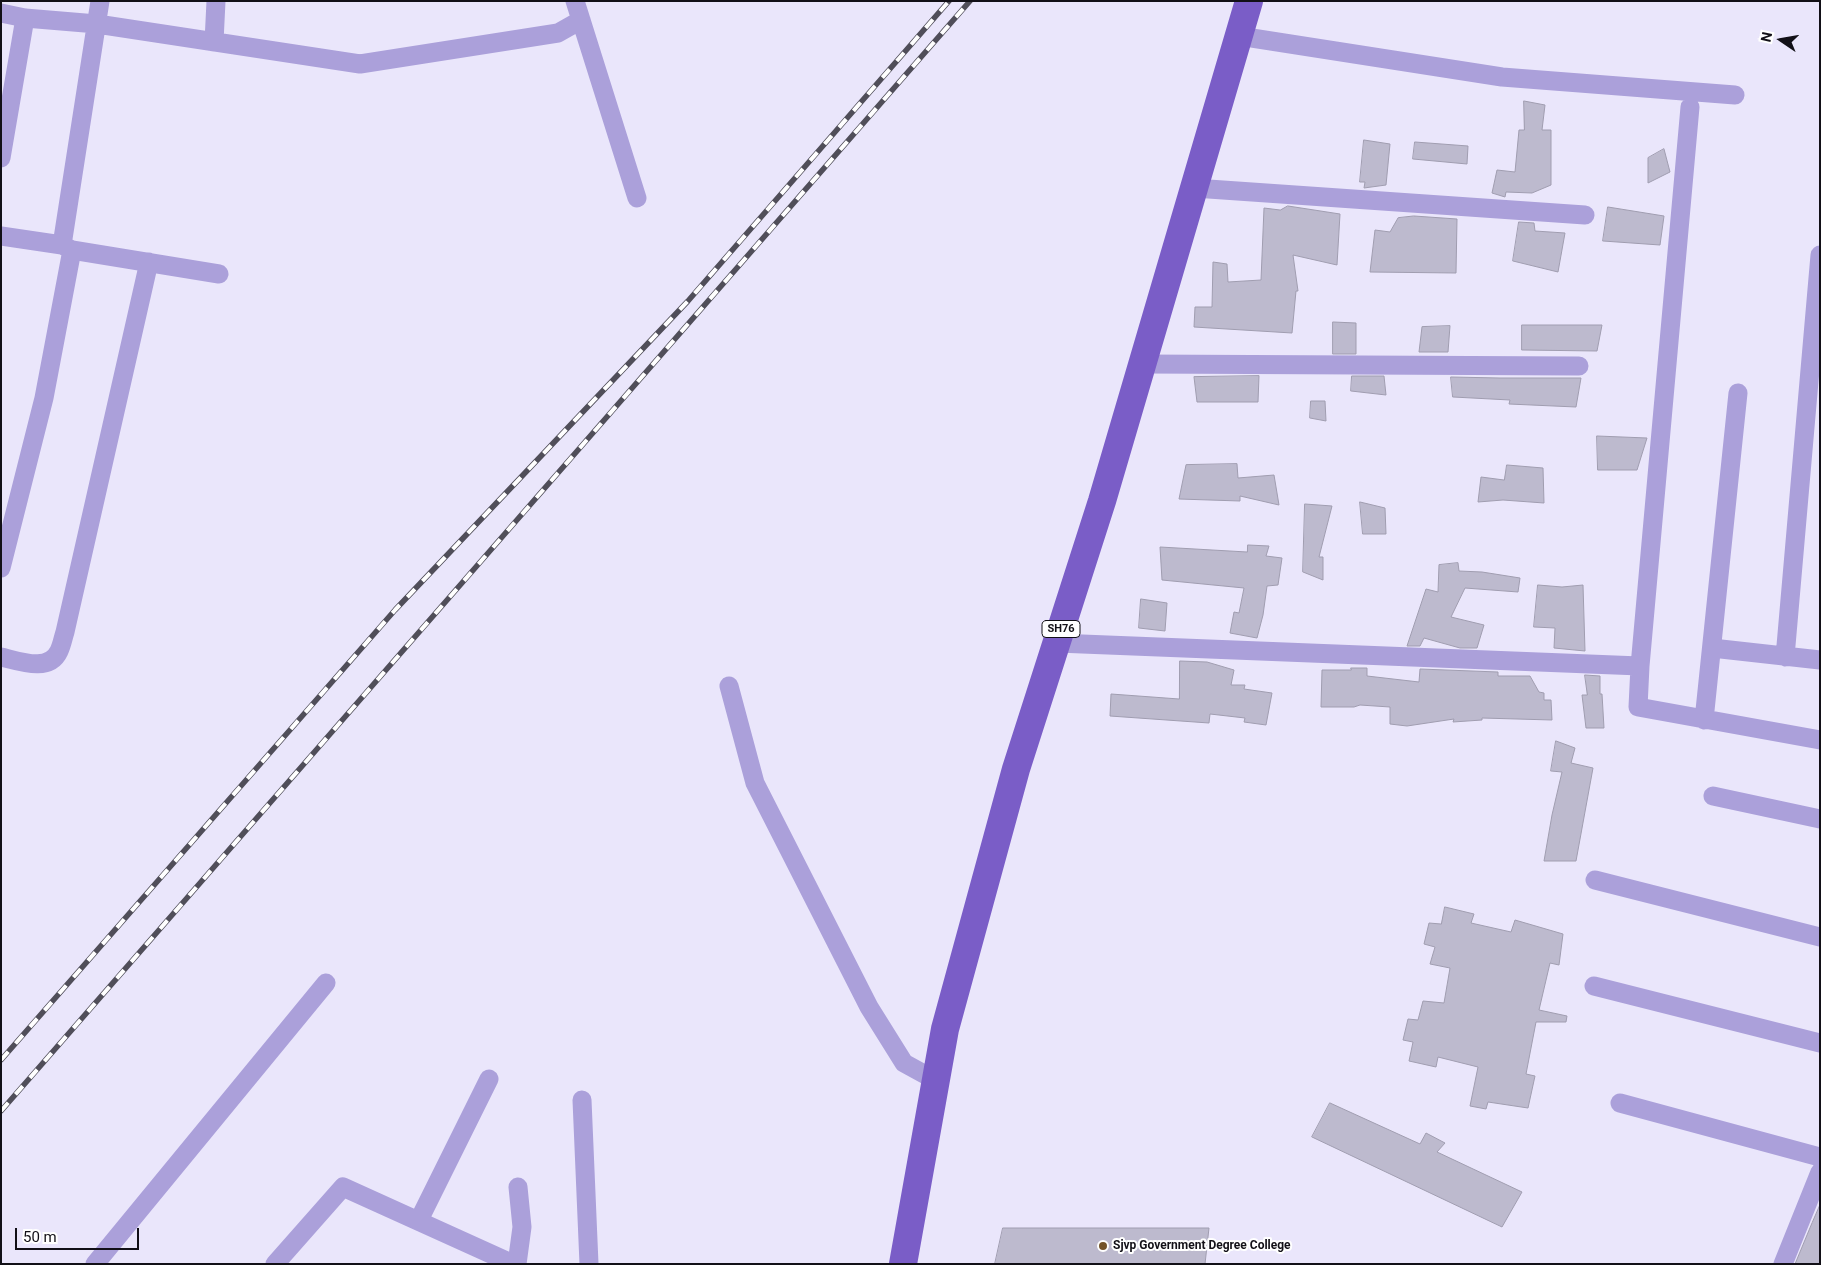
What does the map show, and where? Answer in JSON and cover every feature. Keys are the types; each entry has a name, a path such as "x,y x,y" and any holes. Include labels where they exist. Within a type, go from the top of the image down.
{"main road":[{"name":"SH76","path":"903,1264 945,1029 1014,779 1102,501 1249,1"}],"street":[{"path":"1,568 44,398 67,247 100,1"},
{"path":"214,42 216,1"},
{"path":"575,1 637,198"},
{"path":"1,13 25,18 97,24 360,64 558,33 581,20"},
{"path":"1,158 25,18"},
{"path":"1239,36 1502,78 1735,95"},
{"path":"1690,107 1640,666 1638,707 1820,740"},
{"path":"1194,188 1585,215"},
{"path":"2,239 67,247 219,274"},
{"path":"1785,656 1820,255"},
{"path":"1,657 41,665 52,660 58,652 65,632 148,262"},
{"path":"1142,364 1579,366"},
{"path":"1704,720 1738,393"},
{"path":"1057,643 1640,666"},
{"path":"1712,648 1820,660"},
{"path":"729,686 755,783 869,1007 904,1063 935,1080"},
{"path":"1713,796 1820,819"},
{"path":"1595,880 1820,936"},
{"path":"95,1264 326,983"},
{"path":"1594,986 1820,1043"},
{"path":"419,1220 489,1080"},
{"path":"582,1100 589,1264"},
{"path":"1620,1103 1820,1157"},
{"path":"1783,1264 1820,1172"},
{"path":"517,1264 522,1227 518,1187"},
{"path":"275,1264 343,1188 419,1220 513,1264"}],"building":[{"path":"1524,101 1545,105 1542,130 1551,130 1551,185 1532,193 1506,192 1505,197 1492,193 1497,170 1515,172 1519,130 1524,130"},
{"path":"1364,140 1390,144 1386,185 1364,188 1365,182 1360,182"},
{"path":"1415,142 1468,146 1467,164 1413,159"},
{"path":"1664,149 1670,172 1648,183 1648,158"},
{"path":"1288,206 1340,214 1337,265 1293,255 1298,291 1296,291 1292,333 1194,327 1195,307 1212,307 1213,262 1227,264 1228,282 1261,280 1264,208 1280,210"},
{"path":"1608,207 1664,216 1660,245 1603,241"},
{"path":"1414,216 1457,219 1456,273 1370,272 1375,230 1390,232 1398,218"},
{"path":"1519,222 1534,223 1535,231 1565,233 1558,272 1513,261"},
{"path":"1333,322 1356,323 1356,354 1333,354"},
{"path":"1522,325 1602,325 1597,351 1522,350"},
{"path":"1450,326 1448,352 1419,352 1422,327"},
{"path":"1259,376 1258,402 1197,402 1194,377"},
{"path":"1352,376 1384,376 1386,395 1351,391"},
{"path":"1451,377 1581,378 1576,407 1509,404 1510,400 1453,397"},
{"path":"1311,401 1325,401 1326,421 1310,418"},
{"path":"1597,436 1647,438 1637,470 1598,470"},
{"path":"1237,464 1238,478 1274,475 1279,505 1240,496 1240,501 1179,499 1186,465"},
{"path":"1507,465 1543,468 1544,503 1503,500 1478,502 1481,477 1504,480"},
{"path":"1360,502 1385,508 1386,534 1363,534"},
{"path":"1305,504 1332,506 1319,557 1323,557 1323,580 1303,572"},
{"path":"1248,545 1269,546 1266,556 1282,558 1278,585 1267,586 1263,615 1257,638 1230,633 1234,612 1239,613 1244,588 1162,580 1160,547 1247,552"},
{"path":"1458,563 1459,571 1482,572 1520,578 1518,592 1465,588 1451,617 1484,625 1477,648 1460,648 1424,638 1420,646 1407,646 1426,589 1438,592 1439,565"},
{"path":"1538,585 1562,587 1583,585 1585,651 1554,648 1555,628 1534,627"},
{"path":"1141,599 1167,603 1165,631 1139,628"},
{"path":"1180,661 1207,662 1234,670 1231,685 1245,685 1244,689 1272,693 1266,725 1244,722 1245,718 1210,714 1209,723 1110,716 1111,694 1179,699"},
{"path":"1351,668 1367,668 1367,676 1419,682 1420,669 1498,672 1498,676 1530,676 1539,692 1544,693 1544,700 1551,700 1552,720 1482,718 1482,720 1453,722 1454,719 1407,726 1390,724 1390,707 1360,705 1354,707 1321,707 1322,670 1351,670"},
{"path":"1585,675 1600,676 1604,728 1586,728 1582,695 1587,695"},
{"path":"1556,741 1575,748 1571,763 1593,768 1576,861 1544,861 1562,772 1551,771"},
{"path":"1445,907 1474,914 1471,923 1511,932 1515,920 1563,934 1559,965 1550,963 1539,1010 1567,1016 1566,1022 1536,1022 1526,1074 1535,1076 1528,1108 1488,1102 1486,1109 1470,1106 1478,1067 1438,1057 1436,1067 1409,1061 1413,1042 1403,1040 1408,1019 1418,1020 1423,1001 1444,1003 1450,968 1430,964 1435,947 1424,944 1429,923 1441,924"},
{"path":"1330,1103 1420,1144 1426,1133 1445,1143 1437,1152 1522,1192 1502,1227 1312,1137"},
{"path":"1820,1205 1820,1264 1795,1264 1812,1223"},
{"name":"Sjvp Government Degree College","path":"1003,1228 1209,1228 1205,1264 995,1264"}],"railway":[{"path":"1,1060 395,610 688,301 949,1"},
{"path":"1,1111 970,1"}],"place":[{"name":"Sjvp Government Degree College","path":"1103,1246"}]}
